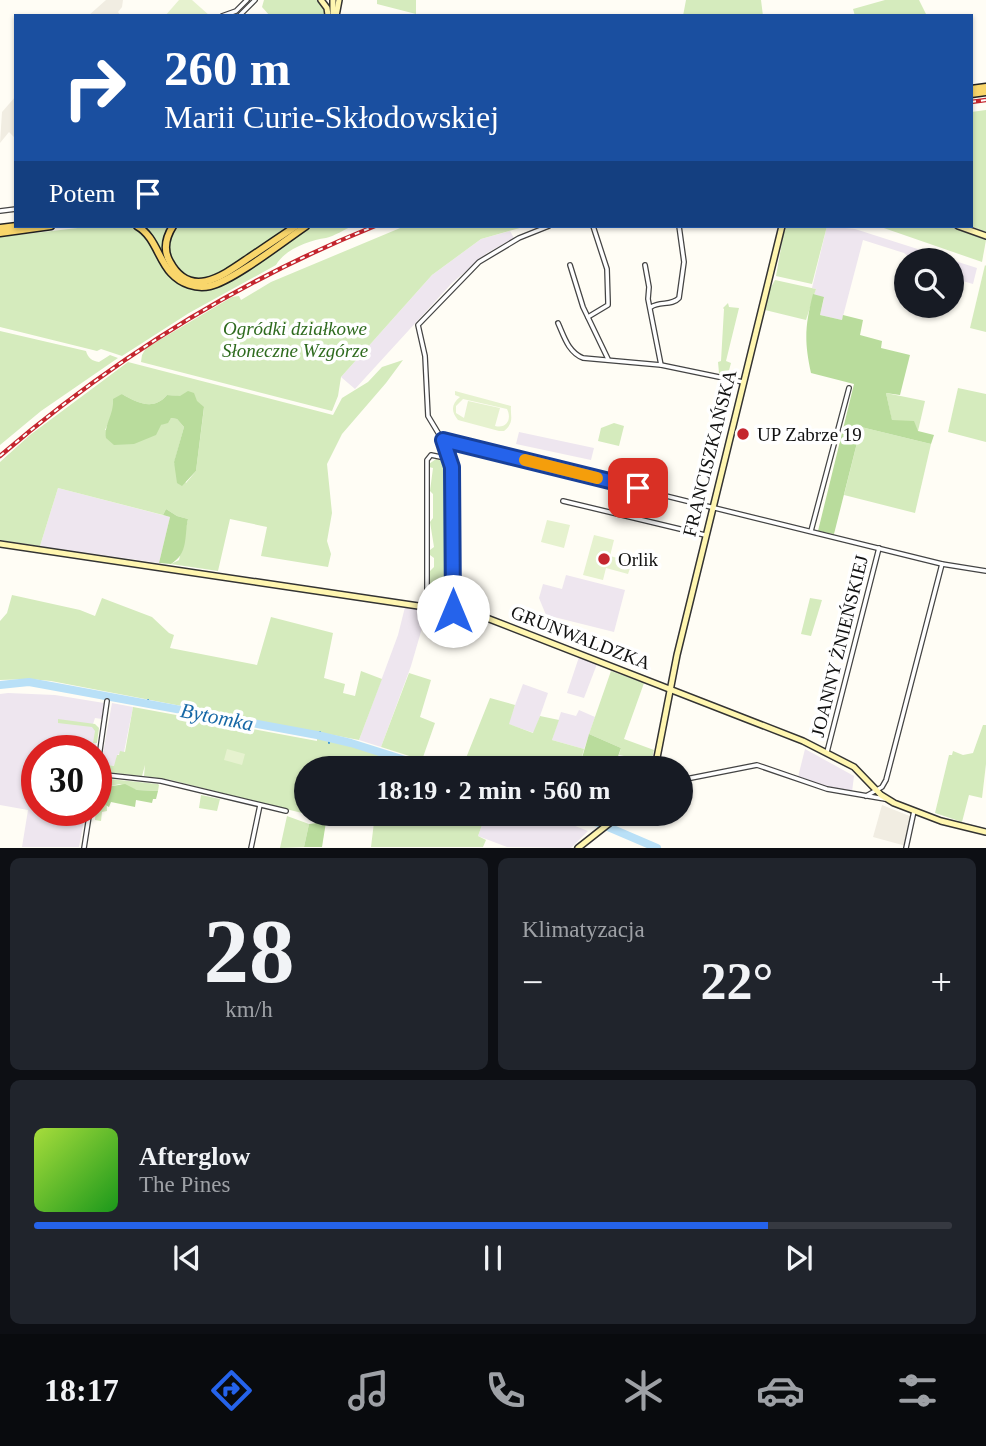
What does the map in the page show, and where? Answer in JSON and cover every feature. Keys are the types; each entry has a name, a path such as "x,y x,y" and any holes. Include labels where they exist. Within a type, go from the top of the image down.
{"main road":[{"path":"0,230 26,228"},
{"path":"139,228 149,236 173,276 190,286 204,287 226,280 303,228"},
{"path":"172,228 166,246 170,263 184,277 204,282 222,276 293,228"}],"street":[{"path":"236,14 247,0"},
{"path":"236,14 255,0"},
{"path":"453,611 453,478 443,440 428,416 424,354 418,325 479,262 512,242 544,228"},
{"path":"588,317 608,304 607,269 594,228"},
{"path":"651,307 675,302 679,298 684,262 679,228"},
{"name":"FRANCISZKAŃSKA","path":"657,756 669,688 782,228"},
{"path":"964,228 986,236"},
{"path":"570,265 588,317 608,359"},
{"path":"645,265 648,299 662,365"},
{"path":"558,323 566,342 576,355 587,359 662,365 743,382"},
{"path":"811,531 849,388"},
{"path":"443,440 942,564 986,572"},
{"path":"426,607 427,460 431,455 450,459"},
{"path":"563,501 705,536"},
{"name":"GRUNWALDZKA","path":"0,544 453,611 489,619 827,751 862,773 887,799 945,823 986,832"},
{"name":"JOANNY ŻNIEŃSKIEJ","path":"827,751 879,548"},
{"path":"866,796 877,790 886,780 942,564"},
{"path":"102,735 107,701"},
{"path":"693,778 757,765 827,789 887,799"},
{"path":"112,777 161,781 286,811"},
{"path":"251,848 260,805"},
{"path":"906,848 915,811"},
{"path":"84,848 87,826"},
{"path":"578,848 606,826"}],"shaded area":[{"path":"106,0 123,0 120,14 90,14"},
{"path":"14,98 14,137 9,132 0,143 2,112"},
{"path":"827,228 855,229 914,248 894,250 863,240 842,320 820,315 824,298 814,295 816,289 812,288"},
{"path":"510,231 514,238 487,253 452,283 355,389 341,377 432,275 481,239"},
{"path":"964,264 977,268 973,284 964,281"},
{"path":"519,432 594,448 591,460 516,444"},
{"path":"58,488 170,517 159,563 40,546"},
{"path":"566,575 625,590 614,632 546,615 539,598 543,584 562,589"},
{"path":"405,607 427,611 411,666 381,747 359,740 398,635"},
{"path":"579,657 597,664 584,698 567,693"},
{"path":"523,684 548,693 534,733 508,724"},
{"path":"0,694 55,695 104,703 102,719 95,718 93,724 97,735 21,735 21,809 0,805"},
{"path":"112,703 133,707 124,752 117,755 115,766 112,766 112,735 106,735"},
{"path":"579,710 595,717 584,749 552,740 561,712 576,716"},
{"path":"805,749 854,776 852,792 798,777"},
{"path":"882,805 912,817 906,846 873,837"},
{"path":"25,826 83,826 79,847 22,847"},
{"path":"482,826 575,826 588,831 571,848 507,847 478,836"}],"green space":[{"path":"179,0 192,0 208,14 167,14"},
{"path":"264,0 316,0 324,6 325,14 268,14 262,7"},
{"path":"377,0 416,0 416,14 377,4"},
{"path":"686,0 761,0 763,14 683,14"},
{"path":"885,0 919,0 926,14 854,14 853,9"},
{"path":"986,110 986,232 973,227 973,112"},
{"name":"Ogródki działkowe Słoneczne Wzgórze","path":"78,228 137,228 143,232 165,269 216,287 306,228 349,228 292,250 276,265 189,313 122,356 0,327 0,237"},
{"path":"144,228 169,228 165,240 168,263"},
{"path":"174,228 289,228 234,267 217,275 201,278 187,276 176,266 171,256 171,236"},
{"path":"298,228 224,279 206,285 192,285 176,273 196,283 223,278"},
{"name":"Ogródki działkowe Słoneczne Wzgórze","path":"400,228 520,228 481,239 432,275 341,377 332,411 141,362 146,348 232,297 239,296 241,300 271,282"},
{"path":"785,228 826,228 812,284 776,276"},
{"path":"884,228 953,228 986,240 982,262 964,256 964,248 942,248"},
{"path":"986,266 986,332 970,328"},
{"path":"775,280 816,289 806,320 765,310 769,291"},
{"path":"813,294 824,297 820,315 842,320 843,315 863,320 860,335 882,341 881,348 910,355 900,395 886,393 892,420 914,421 918,431 934,435 931,444 861,427 834,534 818,531 854,384 811,373 806,334"},
{"path":"728,303 729,307 739,308 726,361 731,363 728,374 724,376 719,373 718,362 721,361 723,308"},
{"path":"0,331 86,351 92,360 97,362 110,355 118,358 41,411 0,445"},
{"path":"403,360 342,434 327,464 332,513 327,541 331,554 328,567 261,556 267,527 230,519 218,571 171,564 179,560 188,519 166,509 163,515 58,488 40,546 0,540 0,462 30,435 128,362 333,415 342,398 368,382 382,367","holes":["122,394 145,404 157,403 167,395 177,396 192,400 204,408 196,471 186,483 174,463 184,427 177,419 171,418 161,425 105,430"]},
{"path":"958,388 986,394 986,442 948,432"},
{"path":"188,391 194,393 197,401 204,407 196,471 182,486 177,483 174,462 184,427 177,419 171,418 168,423 161,425 156,435 134,444 114,445 106,438 106,433 113,399 122,394 151,404 167,395 180,396"},
{"path":"455,391 511,406 510,425 504,431 499,431 458,420 453,408 460,397 455,395","holes":["463,399 507,409 507,422 499,427 495,426 500,408 468,401 464,418 456,413 456,406"]},
{"path":"886,393 925,401 918,431 892,421"},
{"path":"614,423 624,426 619,446 598,441 601,428"},
{"path":"861,427 931,444 915,513 844,495"},
{"path":"436,459 446,462 450,467 446,469 446,483 450,485 450,495 446,497 447,516 450,519 450,528 447,530 450,556 447,559 447,573 451,576 447,592 451,595 450,604 447,607 430,601 430,571 434,567 434,558 430,555 430,550 434,547 430,522 433,518 433,494 430,491 433,468 429,467 429,464"},
{"path":"166,509 188,519 181,555 171,564 159,563 170,517 163,515"},
{"path":"547,520 570,525 564,548 541,542"},
{"name":"Orlik","path":"594,535 614,540 610,556 632,562 628,574 606,568 603,580 583,575"},
{"path":"12,595 80,610 95,616 102,598 152,617 174,635 170,648 257,665 271,617 333,633 324,678 345,684 343,693 355,696 361,671 382,679 359,740 51,681 0,680 0,621 7,613"},
{"path":"810,598 822,600 811,636 801,634"},
{"path":"611,671 644,683 624,739 654,750 653,756 619,755 621,748 589,734"},
{"path":"409,673 431,680 420,717 435,723 423,756 409,756 381,747"},
{"path":"490,698 515,705 509,724 533,733 540,716 559,720 552,740 584,749 582,756 467,756"},
{"path":"133,707 317,741 317,738 384,756 294,756 294,811 171,780 144,776 145,765 142,776 112,773 117,755 120,751 125,752"},
{"path":"58,719 95,724 99,728 98,735 94,735 92,727 58,723"},
{"path":"983,725 986,725 986,764 982,798 969,795 962,822 935,813 949,755 952,755 953,751 963,755 973,753"},
{"path":"589,734 621,748 618,756 583,756"},
{"path":"227,749 245,754 242,765 224,760"},
{"path":"112,779 159,785 158,791 137,790 120,784 112,786"},
{"path":"125,784 137,790 158,791 152,803 136,800 135,807 112,802 112,786"},
{"path":"201,795 220,799 217,811 199,808"},
{"path":"287,816 294,819 294,826 309,826 304,847 280,848"},
{"path":"309,826 325,826 322,847 304,847"},
{"path":"374,826 482,826 478,836 486,840 483,847 371,847"}],"waterway":[{"name":"Bytomka","path":"0,685 29,682 317,735 392,756"},
{"name":"Bytomka","path":"146,704 148,700"},
{"name":"Bytomka","path":"317,735 320,732"},
{"name":"Bytomka","path":"329,738 329,743"},
{"name":"Bytomka","path":"606,826 657,848"}],"railway":[{"path":"973,102 986,100"},
{"path":"0,456 87,387 178,326 274,272 370,228"}],"slow traffic":[{"path":"525,460 597,478"}],"place":[{"name":"UP Zabrze 19","path":"743,434"},
{"name":"Orlik","path":"604,559"}],"route":[{"path":"453,611 452,467 443,440 638,488"}]}
